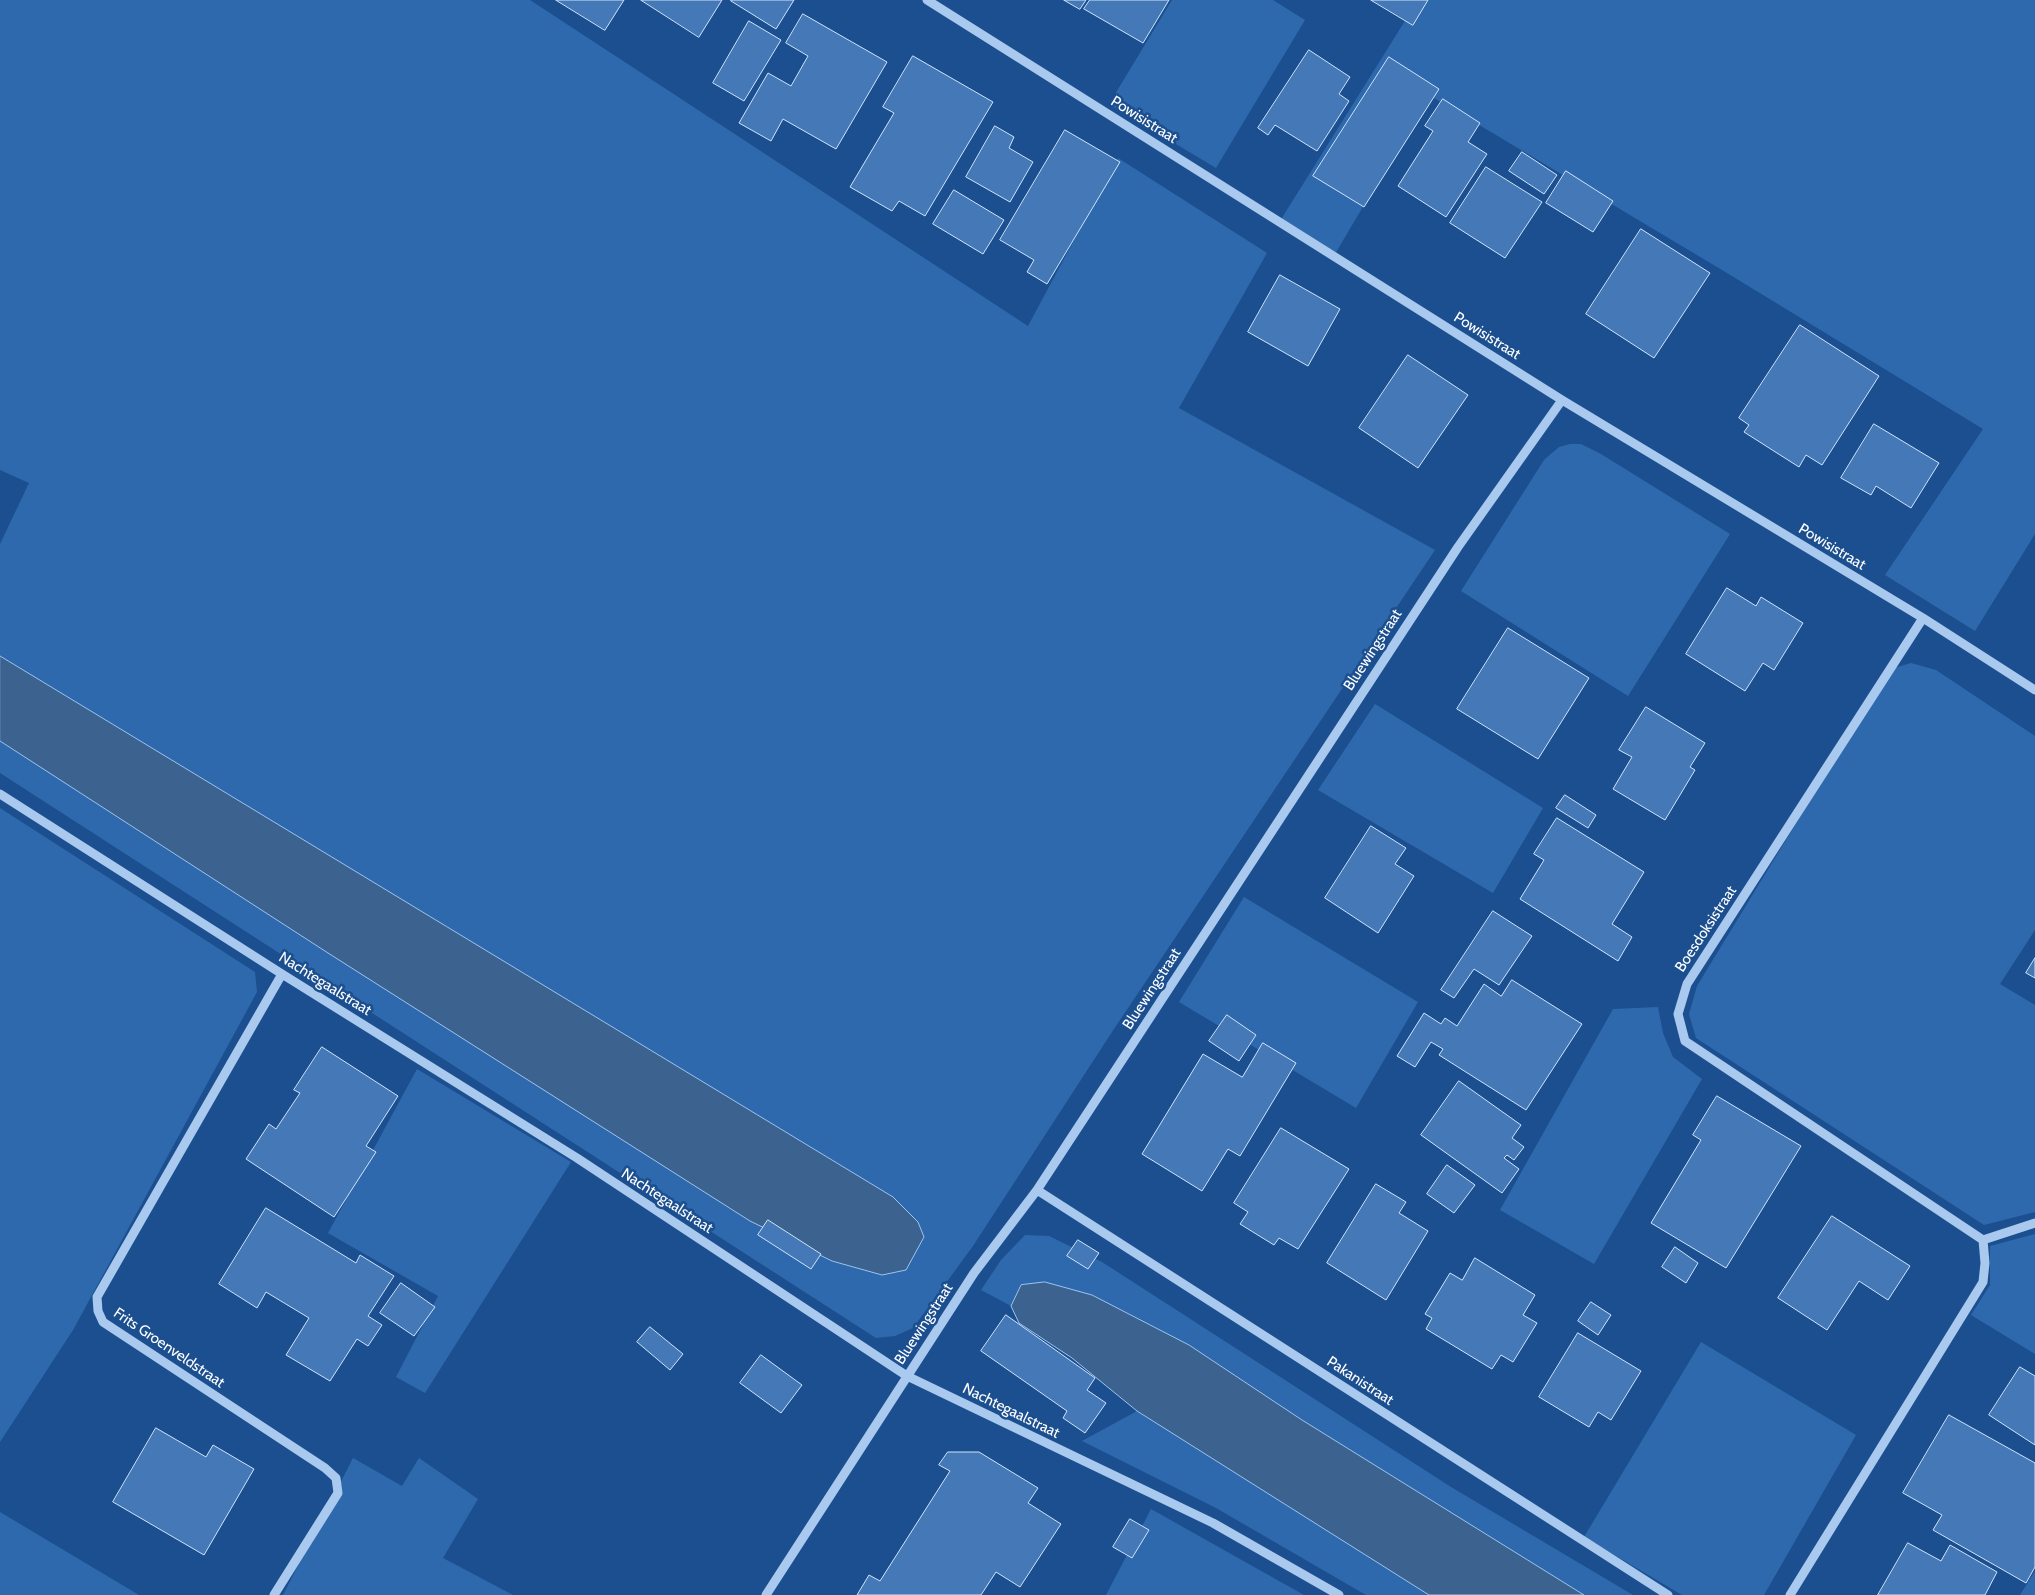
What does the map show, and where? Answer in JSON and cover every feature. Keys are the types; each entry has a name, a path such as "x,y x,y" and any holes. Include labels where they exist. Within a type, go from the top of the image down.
{"street":[{"name":"Powisistraat","path":"927,0 1562,400 1923,618 2035,690"},
{"name":"Bluewingstraat","path":"766,1595 974,1273 1037,1190 1458,547 1562,400"},
{"name":"Boesdoksistraat","path":"1923,618 1687,984 1678,1014 1685,1041 1983,1240"},
{"name":"Nachtegaalstraat","path":"0,794 282,974 577,1158 907,1376 1213,1523 1339,1595"},
{"name":"Frits Groenveldstraat","path":"274,1595 338,1493 336,1478 325,1468 103,1322 98,1311 97,1297 282,974"},
{"name":"Pakanistraat","path":"1037,1190 1668,1595"},
{"path":"1790,1595 1983,1282 1985,1263 1983,1240 2035,1223"}],"shaded area":[{"path":"0,0 530,0 1028,326 1118,158 1267,253 1179,408 1435,550 1112,1032 973,1246 913,1328 895,1336 876,1338 0,773 0,741 328,953 893,1197 0,656 0,544 29,483 0,470"},
{"path":"1172,0 1273,0 1305,20 1216,168 1109,104"},
{"path":"1418,0 2035,0 2035,534 1975,631 1885,575 1983,429 1429,95 1335,254 1280,221"},
{"path":"1581,444 1601,454 1730,534 1628,696 1461,591 1544,460 1559,447"},
{"path":"0,656 893,1197 918,1222 924,1237 906,1270 882,1275 832,1261 750,1221 328,953 0,741"},
{"path":"1911,663 1936,670 2035,736 2035,930 2000,984 2035,1005 2035,1212 1984,1225 1696,1038 1689,1014 1697,986 1884,679 1894,668"},
{"path":"1375,704 1543,808 1493,893 1318,790"},
{"path":"0,808 255,972 257,992 73,1330 0,1442"},
{"path":"1244,897 1418,1002 1356,1108 1179,1002"},
{"path":"1658,1007 1663,1033 1673,1057 1702,1079 1594,1264 1500,1210 1613,1009"},
{"path":"417,1069 571,1162 425,1393 396,1377 438,1296 328,1233"},
{"path":"2035,1234 2035,1354 1971,1315 1990,1285 1990,1246"},
{"path":"1025,1235 1049,1236 1102,1262 1451,1487 1633,1595 1584,1595 1302,1420 1189,1345 1092,1295 1021,1284 1011,1306 981,1290 1001,1260"},
{"path":"1045,1282 1092,1295 1189,1345 1302,1420 1584,1595 1429,1595 1137,1411 1072,1358 1019,1323 1011,1306 1021,1285"},
{"path":"1701,1342 1856,1435 1764,1595 1682,1595 1584,1537"},
{"path":"1137,1411 1429,1595 1366,1595 1216,1508 1082,1441"},
{"path":"353,1458 402,1486 419,1458 478,1499 443,1558 513,1595 283,1595"},
{"path":"1151,1509 1304,1595 1106,1595"},
{"path":"0,1512 139,1595 0,1595"},
{"path":"2035,1571 2035,1595 2020,1595"}],"building":[{"path":"556,0 624,0 605,30"},
{"path":"641,0 722,0 699,37"},
{"path":"731,0 794,0 776,29"},
{"path":"1064,0 1086,0 1080,9"},
{"path":"1090,0 1169,0 1143,43 1084,9"},
{"path":"1371,0 1428,0 1413,25"},
{"path":"803,14 887,62 836,149 783,119 771,141 739,123 768,73 791,86 808,56 786,43"},
{"path":"749,21 781,40 744,101 713,83"},
{"path":"1309,50 1350,77 1339,94 1349,101 1317,151 1275,125 1268,135 1258,128"},
{"path":"913,56 993,102 925,216 899,201 892,211 850,187 894,113 883,107"},
{"path":"1389,57 1439,89 1364,207 1313,176"},
{"path":"1443,99 1480,123 1468,142 1487,154 1446,217 1398,186 1433,131 1425,126"},
{"path":"995,126 1014,137 1009,148 1033,162 1010,202 966,177"},
{"path":"1065,130 1120,162 1047,284 1027,272 1034,260 1000,240"},
{"path":"1522,152 1557,175 1544,194 1509,171"},
{"path":"1486,167 1542,202 1505,258 1450,223"},
{"path":"1566,171 1613,201 1593,232 1546,203"},
{"path":"954,190 1004,220 983,254 933,224"},
{"path":"1641,229 1710,273 1654,358 1586,314"},
{"path":"1280,275 1340,309 1308,366 1248,332"},
{"path":"1800,325 1879,376 1822,465 1806,455 1799,467 1744,432 1749,425 1739,418"},
{"path":"1408,355 1468,395 1418,468 1359,428"},
{"path":"1874,424 1939,463 1911,508 1876,486 1871,495 1841,478"},
{"path":"1727,588 1756,606 1761,597 1803,623 1774,670 1763,663 1745,691 1686,654"},
{"path":"1508,628 1589,678 1538,759 1457,709"},
{"path":"1646,707 1705,743 1690,767 1695,770 1665,820 1613,789 1632,757 1619,750"},
{"path":"1565,795 1596,815 1588,828 1556,808"},
{"path":"1557,818 1644,872 1612,924 1632,937 1618,961 1520,899 1544,860 1534,854"},
{"path":"1371,826 1406,848 1395,864 1414,876 1378,933 1325,898"},
{"path":"1493,911 1532,936 1499,985 1474,969 1454,998 1441,990"},
{"path":"2035,958 2035,978 2026,973"},
{"path":"1512,980 1582,1024 1526,1110 1439,1055 1443,1049 1431,1042 1415,1067 1397,1056 1424,1013 1441,1024 1445,1018 1457,1026 1484,984 1501,996"},
{"path":"1227,1015 1256,1035 1239,1061 1209,1041"},
{"path":"1263,1043 1296,1063 1240,1156 1228,1149 1202,1191 1142,1154 1203,1054 1242,1077"},
{"path":"322,1047 398,1096 366,1146 376,1152 334,1217 246,1159 269,1124 276,1129 300,1093 294,1090"},
{"path":"1459,1081 1521,1125 1512,1138 1524,1147 1514,1160 1507,1155 1504,1158 1519,1169 1502,1193 1421,1135"},
{"path":"1717,1096 1801,1146 1726,1268 1651,1223 1701,1140 1693,1135"},
{"path":"1281,1128 1349,1169 1298,1249 1279,1238 1274,1245 1240,1224 1248,1212 1234,1203"},
{"path":"1447,1165 1475,1185 1454,1213 1427,1194"},
{"path":"1376,1184 1406,1202 1399,1213 1428,1231 1386,1300 1327,1263"},
{"path":"266,1208 356,1263 360,1255 394,1276 368,1316 382,1325 368,1346 357,1339 330,1381 286,1355 309,1318 266,1292 257,1308 219,1284"},
{"path":"1832,1216 1910,1266 1888,1300 1859,1281 1827,1330 1778,1298"},
{"path":"768,1220 821,1254 811,1269 758,1235"},
{"path":"1078,1240 1099,1253 1088,1269 1067,1256"},
{"path":"1675,1247 1698,1263 1686,1283 1662,1267"},
{"path":"1475,1258 1535,1295 1523,1315 1537,1323 1513,1362 1501,1355 1492,1369 1426,1329 1432,1318 1425,1314 1450,1273 1462,1280"},
{"path":"401,1283 435,1307 414,1336 380,1313"},
{"path":"1591,1302 1611,1315 1598,1335 1578,1321"},
{"path":"1006,1315 1095,1378 1087,1390 1106,1403 1085,1433 1063,1418 1067,1411 981,1351"},
{"path":"650,1327 683,1354 670,1370 637,1342"},
{"path":"1578,1333 1641,1371 1611,1420 1598,1412 1589,1427 1539,1397"},
{"path":"761,1355 802,1385 781,1413 740,1383"},
{"path":"2020,1367 2035,1376 2035,1445 1989,1415"},
{"path":"1949,1415 2035,1463 2035,1567 2026,1583 1933,1530 1942,1515 1903,1493"},
{"path":"156,1428 206,1457 213,1445 254,1469 204,1555 113,1502"},
{"path":"948,1452 979,1452 1038,1488 1028,1503 1061,1524 1020,1587 996,1572 981,1595 857,1595 869,1575 880,1581 950,1471 939,1465"},
{"path":"1130,1519 1149,1530 1132,1558 1113,1547"},
{"path":"1908,1543 1941,1561 1950,1545 1997,1572 1985,1595 1878,1595"}]}
